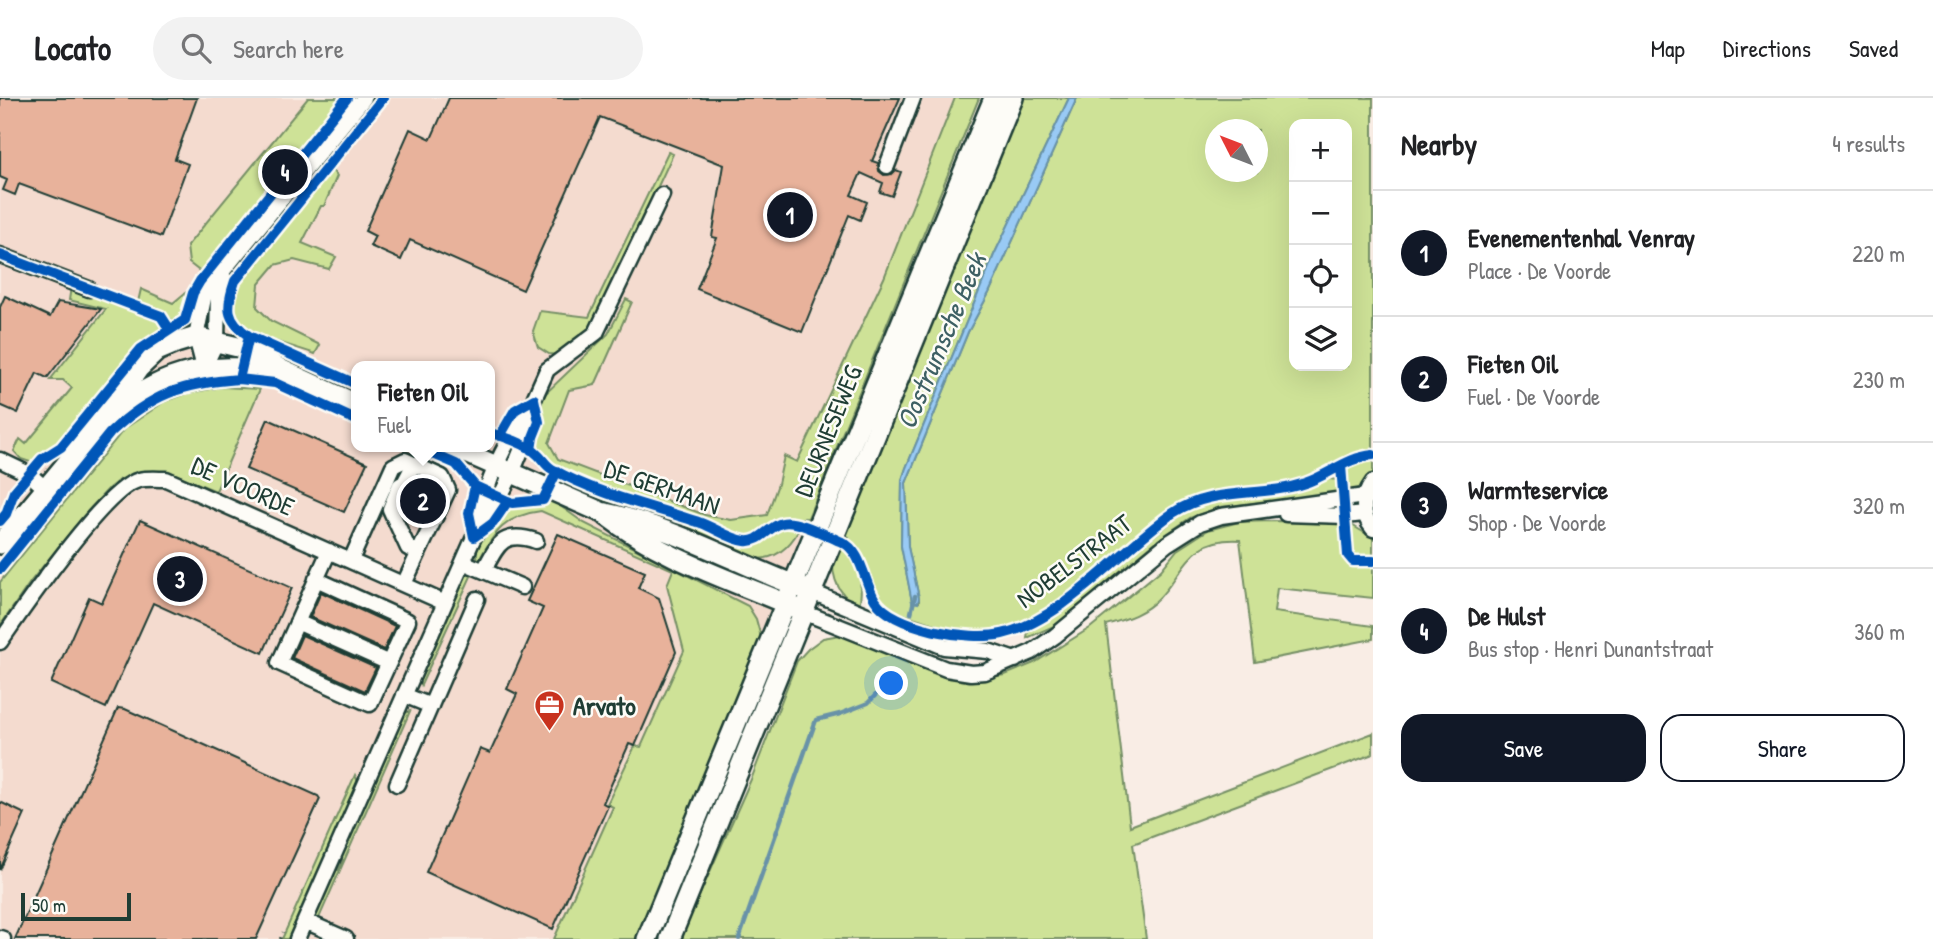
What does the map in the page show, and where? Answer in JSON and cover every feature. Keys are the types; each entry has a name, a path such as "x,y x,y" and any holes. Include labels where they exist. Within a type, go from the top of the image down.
{"main road":[{"name":"DEURNESEWEG","path":"647,939 994,98"},
{"name":"DEURNESEWEG","path":"670,939 1013,98"},
{"path":"0,544 100,423 139,368 157,351 196,337 217,341 246,349 282,370 351,402"},
{"path":"100,423 150,387 185,373 223,366 282,370"},
{"name":"DE GERMAAN","path":"464,452 601,512 655,526 812,592"},
{"name":"DE GERMAAN","path":"601,512 645,542 803,612"}],"street":[{"path":"204,368 196,337 205,293 363,98"},
{"path":"887,166 913,98"},
{"path":"297,939 474,537 485,491 503,469 507,439 534,399 547,370 596,333 662,195"},
{"path":"0,255 89,289"},
{"path":"204,368 217,341 218,296 223,273"},
{"path":"0,460 29,474 45,488"},
{"path":"351,561 393,466 405,460 442,477 448,489 404,584"},
{"path":"414,464 400,485 390,509 408,548 419,552"},
{"name":"DE VOORDE","path":"0,642 48,574 116,493 138,480 166,479 445,603"},
{"path":"1373,482 1365,496 1364,514 1373,529"},
{"name":"NOBELSTRAAT","path":"803,612 946,669 963,673 985,672 1032,652 1055,636 1190,528 1221,516 1365,496"},
{"name":"NOBELSTRAAT","path":"1261,512 1316,516 1364,514"},
{"path":"484,570 502,541 510,537 536,541"},
{"path":"316,579 408,621 370,704 279,663 316,579 329,551"},
{"path":"463,562 522,587"},
{"path":"812,592 944,647 988,651 1015,660"},
{"path":"397,784 477,600"},
{"path":"297,622 389,663"},
{"path":"404,695 431,706"},
{"path":"305,921 339,938"}],"shaded area":[{"path":"0,98 977,98 668,865 631,939 0,939"}],"green space":[{"path":"308,98 344,98 205,271 198,270 189,263 187,246"},
{"path":"373,98 378,98 271,229 269,226"},
{"path":"955,98 979,98 808,518 779,518 755,535 743,536 703,519 617,494 550,464 534,438 542,423 541,405 545,394 608,334 626,299 632,302 595,385 569,390 549,443 558,459 705,515 731,520 767,515 784,456 797,462 884,278"},
{"path":"1020,98 1069,98 994,255 902,480 901,546 912,601 919,602 919,598 908,547 906,483 968,332 989,293 1077,98 1373,98 1373,451 1358,454 1320,473 1289,483 1219,491 1193,497 1156,520 1056,604 1029,620 1000,630 969,633 893,610 884,604 878,595 861,555 856,546 848,540 849,537 844,534"},
{"path":"668,152 673,154 597,318 583,336 558,355 549,354 538,347 533,331 540,311 589,317"},
{"path":"331,169 337,176 324,206 321,206 302,243 336,257 329,269 294,260 275,265 259,284 257,307 271,321 320,345 315,354 248,329 238,319 234,306 237,290 248,269"},
{"path":"71,287 162,323 162,330 141,344 57,448 33,463 21,459 14,451 20,439 26,444 72,388 63,380 50,380 106,309 69,300"},
{"path":"141,289 173,303 185,293 186,303 178,321 172,320 162,311 138,302"},
{"path":"251,341 351,385 351,393 249,347"},
{"path":"222,387 260,389 216,491 170,472 146,471 119,480 85,514 31,581 0,626 0,582 124,429 164,402 189,393"},
{"path":"1373,460 1373,473 1360,488 1346,493 1346,468 1358,461"},
{"path":"559,477 619,503 699,527 743,546 757,544 786,527 799,530 777,554 757,559 749,558 672,526 554,483"},
{"path":"1329,479 1338,480 1341,493 1220,507 1190,518 1154,543 1054,626 1027,638 1028,631 1046,622 1188,509 1215,501 1286,491"},
{"path":"549,498 584,523 748,606 756,619 762,641 640,939 554,939 613,807 607,804 635,746 641,747 684,651 667,585 673,570 541,511 519,516 502,527 478,562 476,548 506,508 543,505"},
{"path":"1239,522 1342,523 1347,560 1353,564 1373,564 1373,598 1277,588 1274,612 1373,626 1373,639 1255,662 1240,540 1223,540 1200,549 1153,604 1134,615 1106,625 1130,826 1373,733 1373,754 1133,844 1146,939 680,939 752,777 797,661 823,638 850,636 976,679 1005,675 1034,663 1090,628 1161,570 1177,550 1208,530"},
{"path":"1350,524 1373,538 1373,558 1353,558"},
{"path":"836,544 850,552 857,566 861,587 859,606 844,595 833,572"},
{"path":"471,572 421,685 418,680 465,575"},
{"path":"410,711 316,925 312,922 334,868 338,870 343,860 340,857 403,713"},
{"path":"355,775 358,782 288,939 282,939"}],"water":[{"path":"1069,98 1077,98 989,293 968,332 906,483 908,547 919,598 918,603 912,602 901,546 902,480 994,255"}],"building":[{"path":"0,98 197,98 175,159 188,164 161,237 19,184 15,195 3,190 7,180 0,177"},
{"path":"449,98 900,98 872,161 878,163 879,171 884,175 892,174 896,170 901,172 892,196 880,192 883,183 861,173 851,195 867,202 860,220 849,215 802,332 697,289 717,238 712,237 724,165 600,117 523,290 410,240 401,260 370,246 375,236 365,231 410,129 431,139"},
{"path":"5,296 50,317 58,302 101,309 47,378 37,373 18,413 0,405 0,307"},
{"path":"268,419 367,463 344,512 246,469"},
{"path":"412,488 434,498 426,514 403,503"},
{"path":"140,520 292,588 263,653 153,603 106,708 51,683 89,597 102,603"},
{"path":"558,534 645,572 638,588 659,598 676,652 635,746 629,744 603,803 608,806 553,929 426,872 480,749 490,753 517,694 507,689 543,608 527,601"},
{"path":"321,592 395,626 384,650 310,617"},
{"path":"302,635 376,668 365,691 292,658"},
{"path":"118,708 320,799 256,939 15,939"},
{"path":"0,802 25,814 0,870"}],"waterway":[{"name":"Oostrumsche Beek","path":"911,613 915,596"},
{"name":"Oostrumsche Beek","path":"739,939 816,720 868,703 888,682"}],"cycle path":[{"path":"0,521 6,514 14,492 42,459 61,447 141,349 185,320 193,293 200,281 347,98"},
{"path":"0,569 110,433 125,420 169,393 201,384 239,379 249,336 235,324 230,312 230,298 235,281 383,98"},
{"path":"0,255 161,316 170,330"},
{"path":"249,336 351,382"},
{"path":"239,379 275,383 351,418"},
{"path":"500,436 515,410 534,399 539,422 531,450"},
{"path":"495,434 527,447 552,469 588,486 701,523 739,540 755,540 772,528 788,522 812,529 849,546 862,568 871,593 884,610 915,625 971,636 1002,634 1048,614 1091,582 1153,528 1188,505 1204,499 1305,483 1355,459 1373,455"},
{"path":"428,452 456,464 475,486 512,503 543,500 557,471"},
{"path":"1341,466 1348,555 1353,561 1373,561"},
{"path":"475,486 469,513 474,537 493,523 508,501"}],"place":[{"name":"De Hulst","path":"285,172"},
{"name":"Evenementenhal Venray","path":"790,215"},
{"name":"Fieten Oil","path":"423,501"},
{"name":"Warmteservice","path":"180,579"},
{"name":"Arvato","path":"550,733"}]}
